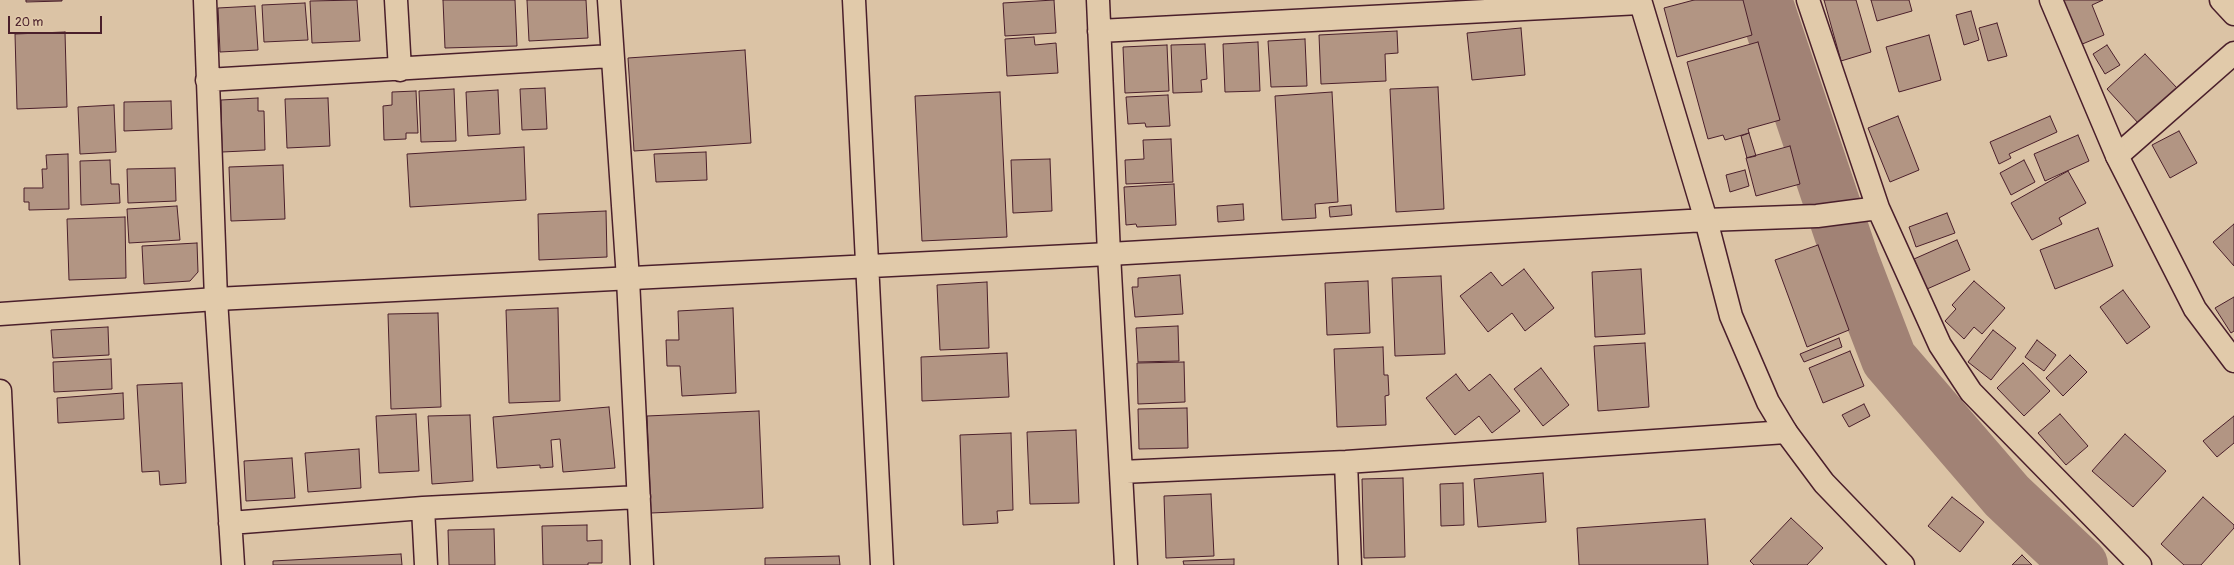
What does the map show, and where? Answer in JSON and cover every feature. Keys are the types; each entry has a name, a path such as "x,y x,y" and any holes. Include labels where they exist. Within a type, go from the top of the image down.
{"street":[{"path":"205,0 216,300 233,565"},
{"path":"396,0 400,70"},
{"path":"609,0 611,56 628,279 642,565"},
{"path":"854,0 882,565"},
{"path":"1098,0 1109,254 1126,565"},
{"path":"1808,0 1878,208 1940,345 1971,392 2140,565"},
{"path":"2050,0 2117,156 2195,309 2234,361"},
{"path":"2221,0 2234,14"},
{"path":"1099,31 1640,1 1706,220 1731,316 1768,402 1786,432 1824,483 1902,565"},
{"path":"2117,156 2234,53"},
{"path":"207,80 400,70 611,56"},
{"path":"0,314 216,300 1109,254 1706,220 1817,216 1878,208"},
{"path":"0,391 8,565"},
{"path":"1121,472 1346,462 1786,432"},
{"path":"1346,462 1350,565"},
{"path":"230,523 422,508 639,497"},
{"path":"422,508 426,565"}],"building":[{"path":"26,0 62,0 62,1 26,2"},
{"path":"357,0 360,41 312,43 310,1"},
{"path":"443,0 515,0 517,46 445,48"},
{"path":"527,0 586,0 588,38 529,41"},
{"path":"1054,0 1056,33 1005,36 1003,3"},
{"path":"1694,0 1743,0 1752,35 1677,57 1664,8"},
{"path":"1824,0 1856,0 1871,52 1841,61"},
{"path":"1871,0 1909,0 1912,11 1877,21"},
{"path":"2062,0 2103,0 2092,5 2104,35 2080,45"},
{"path":"305,3 308,40 264,42 262,5"},
{"path":"255,6 258,50 220,52 218,8"},
{"path":"1971,11 1979,40 1964,45 1956,15"},
{"path":"1997,23 2007,56 1988,61 1979,28"},
{"path":"1521,28 1525,75 1472,80 1467,33"},
{"path":"1397,31 1398,53 1385,54 1386,81 1321,84 1319,35"},
{"path":"65,32 67,107 17,109 15,34"},
{"path":"1929,35 1941,80 1899,92 1886,47"},
{"path":"1034,37 1035,45 1056,43 1058,73 1007,76 1005,39"},
{"path":"1305,39 1307,86 1271,87 1268,41"},
{"path":"1258,42 1260,91 1225,92 1223,44"},
{"path":"1758,42 1780,120 1748,129 1749,133 1725,140 1723,135 1708,139 1687,62"},
{"path":"1205,44 1207,79 1201,80 1202,92 1173,93 1171,45"},
{"path":"1167,45 1169,91 1125,93 1123,47"},
{"path":"2107,45 2120,65 2105,74 2093,54"},
{"path":"745,50 751,143 634,151 628,58"},
{"path":"2145,54 2177,88 2139,124 2107,89"},
{"path":"1438,87 1444,209 1396,212 1390,89"},
{"path":"545,88 547,129 522,130 520,89"},
{"path":"454,89 456,141 421,142 419,91"},
{"path":"498,90 500,134 468,136 466,92"},
{"path":"416,91 418,133 406,133 406,139 384,140 383,106 392,105 392,92"},
{"path":"1000,92 1007,237 922,241 915,96"},
{"path":"1332,92 1338,202 1315,204 1316,218 1282,220 1275,96"},
{"path":"1168,95 1170,126 1146,127 1145,123 1128,124 1126,97"},
{"path":"258,98 258,111 264,111 265,150 222,152 221,100"},
{"path":"328,98 330,146 287,148 285,99"},
{"path":"171,101 172,129 124,131 124,102"},
{"path":"114,105 116,152 80,154 78,107"},
{"path":"1898,116 1919,170 1890,182 1868,128"},
{"path":"2050,116 2057,132 2009,154 2011,158 1999,164 1990,142"},
{"path":"2179,131 2197,163 2170,178 2152,145"},
{"path":"1749,133 1756,156 1747,158 1741,136"},
{"path":"2078,135 2089,161 2045,181 2034,154"},
{"path":"1171,139 1173,182 1126,184 1125,160 1144,159 1143,140"},
{"path":"1790,146 1800,184 1756,196 1746,158"},
{"path":"524,147 526,200 410,207 407,154"},
{"path":"706,152 707,180 656,182 654,154"},
{"path":"68,154 69,209 29,210 29,202 24,202 24,188 43,188 42,169 47,169 46,155"},
{"path":"1050,159 1052,211 1013,213 1011,160"},
{"path":"110,160 111,184 119,184 120,203 81,205 80,161"},
{"path":"2024,160 2035,182 2011,195 2000,173"},
{"path":"283,165 285,219 231,221 229,167"},
{"path":"175,168 176,201 128,203 127,169"},
{"path":"1745,170 1749,186 1730,192 1726,175"},
{"path":"2068,171 2086,203 2059,218 2062,224 2032,240 2011,203"},
{"path":"1174,184 1176,225 1137,227 1136,224 1126,225 1124,187"},
{"path":"1243,204 1244,220 1218,222 1217,206"},
{"path":"1351,205 1352,215 1330,217 1329,207"},
{"path":"177,206 180,240 129,243 127,209"},
{"path":"606,211 607,257 539,260 538,214"},
{"path":"1947,213 1955,233 1916,247 1909,227"},
{"path":"125,217 126,278 69,280 67,219"},
{"path":"2234,224 2234,266 2213,242"},
{"path":"2098,228 2113,266 2055,289 2040,250"},
{"path":"1957,240 1970,270 1927,289 1914,259"},
{"path":"197,243 198,272 190,281 144,284 142,246"},
{"path":"1818,245 1849,330 1807,347 1775,260"},
{"path":"1524,269 1554,308 1525,331 1512,313 1488,332 1460,296 1491,272 1502,286"},
{"path":"1641,269 1645,334 1595,337 1592,272"},
{"path":"1180,275 1183,314 1135,317 1132,287 1138,287 1138,278"},
{"path":"1441,276 1445,354 1395,356 1392,278"},
{"path":"1368,281 1370,333 1327,335 1325,283"},
{"path":"1974,281 2005,308 1982,334 1974,327 1964,339 1945,321 1956,309 1952,305"},
{"path":"987,282 989,348 940,350 937,285"},
{"path":"2123,290 2150,327 2127,344 2100,307"},
{"path":"2234,297 2234,331 2231,333 2215,308"},
{"path":"558,308 560,401 509,403 506,310"},
{"path":"733,308 736,393 682,396 680,366 667,366 666,340 679,340 678,311"},
{"path":"438,313 441,407 391,409 388,314"},
{"path":"1178,326 1179,361 1138,362 1136,328"},
{"path":"108,327 109,355 53,358 51,330"},
{"path":"1993,330 2016,348 1991,380 1968,362"},
{"path":"1839,338 1842,347 1804,362 1800,354"},
{"path":"2037,340 2056,355 2044,371 2025,357"},
{"path":"1645,343 1649,407 1598,411 1594,346"},
{"path":"1383,347 1384,375 1388,375 1389,395 1385,396 1386,425 1337,427 1334,349"},
{"path":"1850,351 1864,386 1823,403 1809,368"},
{"path":"1007,353 1009,397 922,401 921,357"},
{"path":"2070,355 2087,372 2063,396 2046,378"},
{"path":"111,359 112,389 54,392 53,362"},
{"path":"1184,362 1185,402 1138,404 1137,363"},
{"path":"2023,363 2050,391 2024,416 1997,388"},
{"path":"1541,368 1569,405 1543,426 1514,389"},
{"path":"1456,374 1469,391 1490,374 1520,411 1492,433 1479,416 1455,435 1426,398"},
{"path":"182,383 186,483 160,485 159,471 142,472 137,385"},
{"path":"123,393 124,419 58,423 57,398"},
{"path":"1864,404 1870,416 1849,427 1842,415"},
{"path":"609,407 615,468 563,472 560,439 551,440 553,467 540,468 540,465 497,468 493,417"},
{"path":"1187,408 1188,448 1139,449 1138,409"},
{"path":"759,411 763,508 651,513 647,416"},
{"path":"416,414 419,471 379,473 376,416"},
{"path":"2060,414 2088,446 2066,465 2038,433"},
{"path":"470,415 473,481 432,484 428,416"},
{"path":"2234,416 2234,443 2217,457 2203,441"},
{"path":"1076,430 1079,503 1030,504 1027,432"},
{"path":"1011,433 1013,510 997,511 998,523 963,525 960,435"},
{"path":"2125,434 2166,471 2133,507 2092,471"},
{"path":"359,449 361,488 308,492 305,453"},
{"path":"292,458 295,498 246,501 244,461"},
{"path":"1543,473 1546,522 1478,527 1474,479"},
{"path":"1403,478 1405,557 1364,558 1362,479"},
{"path":"1463,483 1464,525 1441,526 1440,484"},
{"path":"1211,494 1214,556 1166,558 1164,496"},
{"path":"1952,497 1984,522 1960,552 1928,526"},
{"path":"2203,497 2234,525 2234,528 2201,565 2184,565 2161,544"},
{"path":"1791,518 1823,548 1807,565 1754,565 1750,561"},
{"path":"1705,519 1708,565 1579,565 1577,528"},
{"path":"587,525 587,541 602,540 602,563 588,563 588,565 543,565 542,526"},
{"path":"494,529 495,565 449,565 448,530"},
{"path":"401,554 402,565 273,565 273,561"},
{"path":"2022,555 2032,565 2012,565"},
{"path":"839,556 840,565 765,565 765,558"},
{"path":"1234,559 1234,565 1184,565 1183,561"}],"waterway":[{"path":"1764,0 1851,260 1889,359 2007,496 2080,565"}]}
